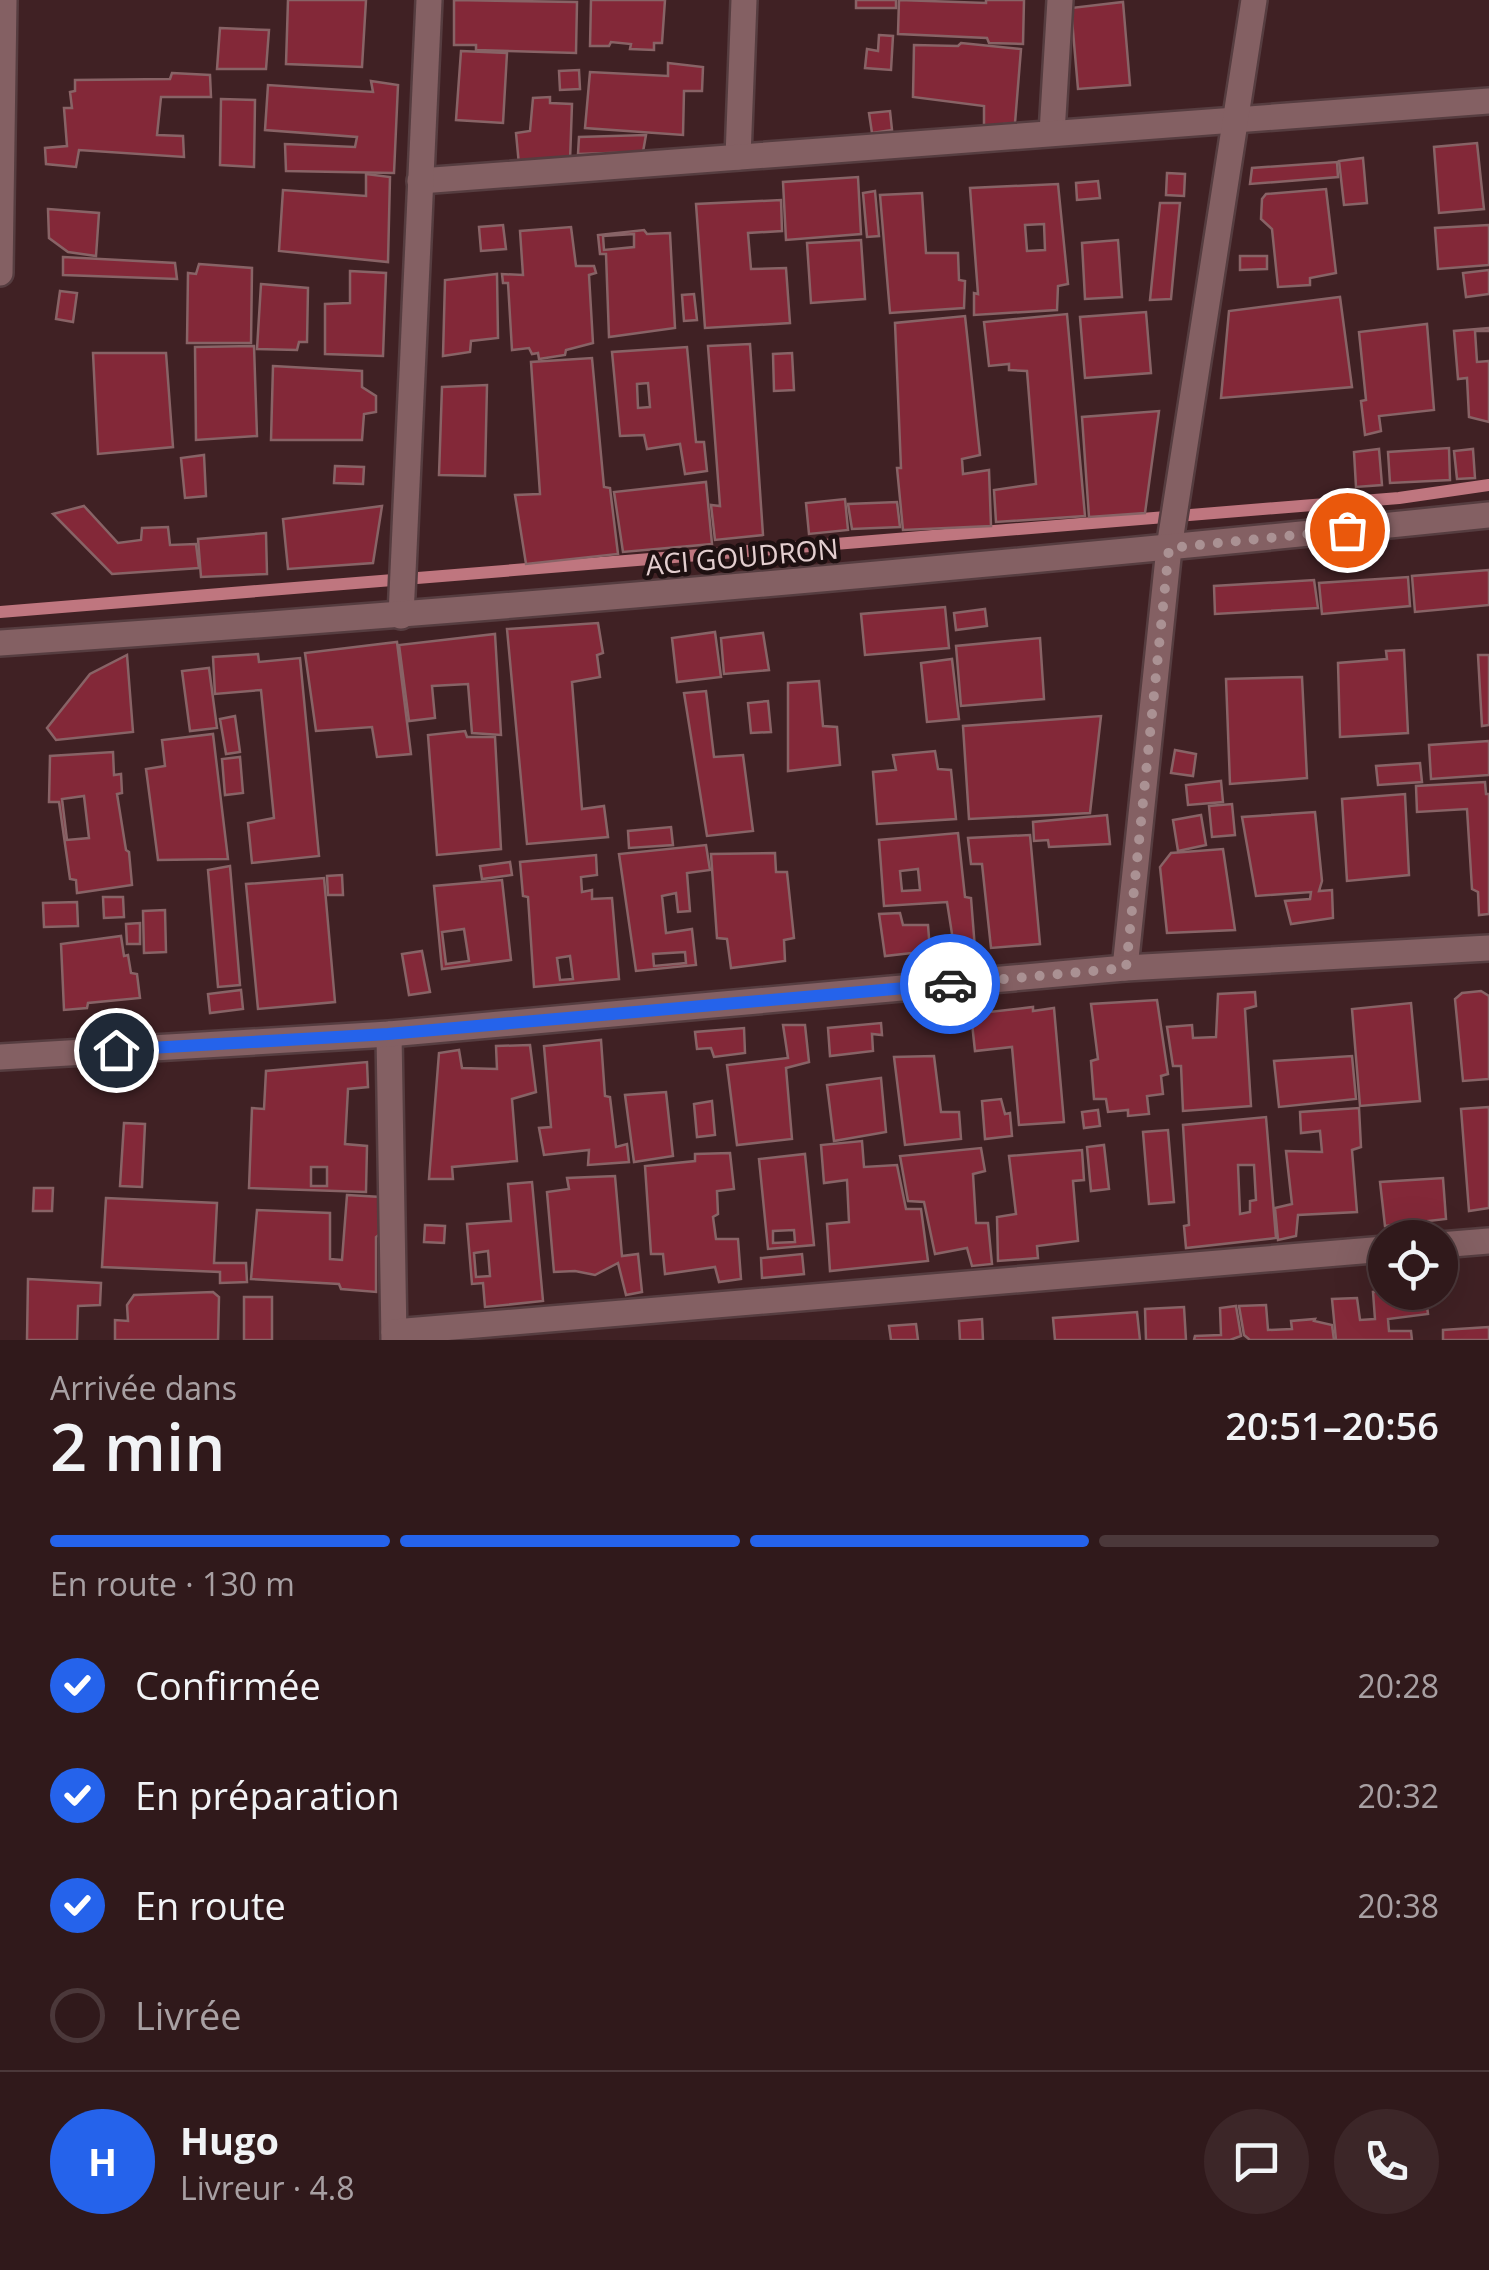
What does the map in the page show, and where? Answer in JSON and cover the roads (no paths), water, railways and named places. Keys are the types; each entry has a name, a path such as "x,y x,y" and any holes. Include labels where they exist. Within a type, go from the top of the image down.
{"street":[{"path":"0,273 4,0"},
{"path":"401,616 429,0"},
{"path":"738,156 744,0"},
{"path":"1052,133 1060,0"},
{"path":"1126,968 1169,548 1254,0"},
{"path":"420,181 1489,101"},
{"name":"ACI GOUDRON","path":"0,643 401,616 1169,548 1489,515"},
{"path":"0,1056 388,1034 1126,968 1489,948"},
{"path":"388,1034 394,1336 1368,1251"},
{"path":"1458,1244 1489,1241"}],"waterway":[{"path":"0,612 1399,498 1489,485"}]}
